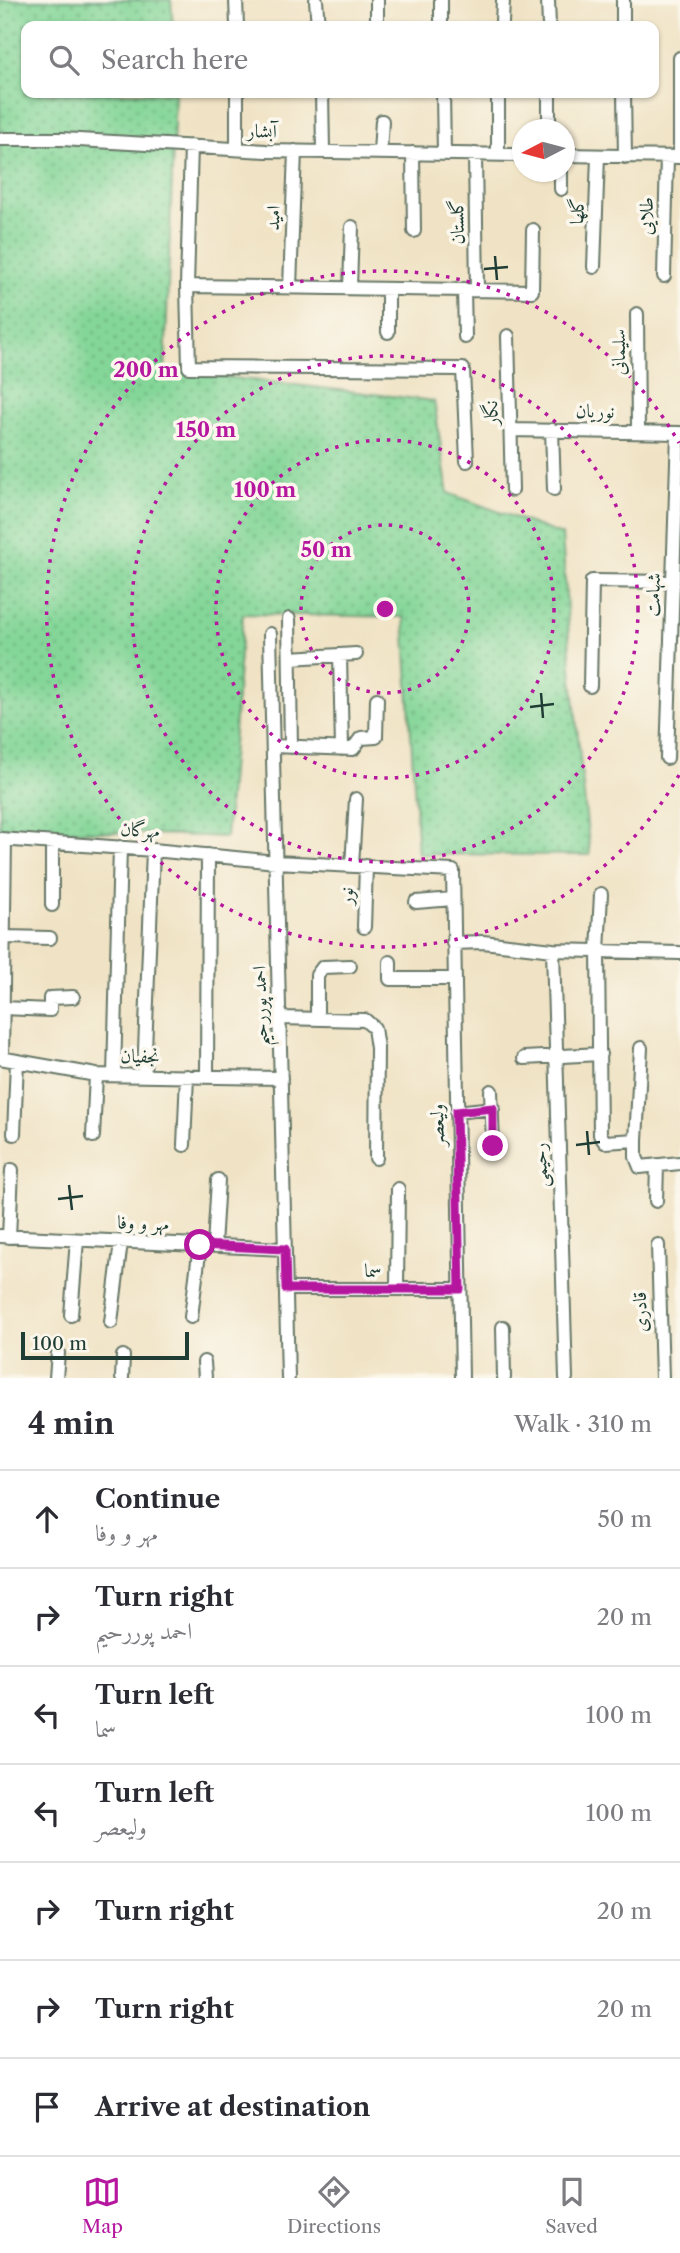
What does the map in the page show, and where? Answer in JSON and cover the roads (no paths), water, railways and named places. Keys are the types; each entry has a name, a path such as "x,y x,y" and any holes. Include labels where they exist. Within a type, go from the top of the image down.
{"street":[{"path":"236,0 236,21"},
{"path":"316,0 318,21"},
{"path":"377,0 377,21"},
{"path":"441,0 442,21"},
{"path":"502,21 503,0"},
{"path":"548,0 549,21"},
{"path":"623,0 623,21"},
{"name":"طلایی","path":"664,276 676,157 680,58"},
{"path":"237,98 237,149"},
{"path":"322,98 323,152"},
{"path":"443,98 444,153"},
{"path":"498,98 498,155"},
{"path":"549,98 549,119"},
{"path":"624,98 625,157"},
{"path":"380,152 382,121"},
{"name":"آبشار","path":"0,139 62,139 323,152 512,155"},
{"path":"191,146 187,286 189,367 463,369 467,461"},
{"name":"امید","path":"290,287 295,151"},
{"path":"413,153 414,231"},
{"name":"گلستان","path":"465,337 470,289 475,154"},
{"path":"575,155 676,157"},
{"name":"گلها","path":"594,267 598,156"},
{"path":"561,182 561,189"},
{"path":"351,288 352,228"},
{"path":"187,286 532,291 533,230"},
{"path":"388,289 388,332"},
{"name":"سلیمانی","path":"638,314 638,431"},
{"name":"نگار","path":"508,336 512,490"},
{"name":"نوریان","path":"510,430 679,433"},
{"path":"552,430 554,489"},
{"name":"شهامت","path":"667,758 675,667 673,582 679,433"},
{"path":"590,686 592,581 673,582"},
{"path":"289,619 291,747"},
{"name":"احمد پوررحیم","path":"270,634 288,1378"},
{"path":"290,658 356,654"},
{"path":"340,655 342,749"},
{"path":"273,746 353,749 361,738 376,737 377,699"},
{"path":"352,866 356,799"},
{"path":"1,1058 3,839"},
{"name":"مهرگان","path":"3,839 276,862 453,871"},
{"path":"51,905 52,843"},
{"path":"114,1075 120,848"},
{"path":"144,1076 153,850"},
{"path":"207,1076 208,855"},
{"name":"نور","path":"364,927 366,866"},
{"name":"ولیعصر","path":"453,871 462,1378"},
{"path":"601,894 598,951 600,1135 605,1142 636,1140"},
{"path":"416,902 453,900"},
{"path":"4,937 50,938"},
{"path":"453,943 483,942 553,950 680,953"},
{"name":"رحیمی","path":"553,950 566,1378"},
{"path":"390,962 390,979 454,979"},
{"path":"317,1019 317,975 323,967 350,966"},
{"path":"3,1007 50,1010 50,998 73,997"},
{"path":"280,1018 365,1020 374,1028 377,1048 376,1158"},
{"path":"641,1048 636,1157 640,1167 680,1163"},
{"path":"524,1058 600,1054"},
{"name":"نجفیان","path":"1,1058 96,1075 281,1078"},
{"path":"14,1134 18,1061"},
{"path":"93,1136 96,1075"},
{"path":"184,1145 187,1076"},
{"path":"491,1091 493,1146"},
{"path":"456,1112 493,1108"},
{"path":"656,1201 657,1166"},
{"path":"4,1237 12,1170"},
{"path":"191,1317 218,1180"},
{"path":"397,1289 398,1189"},
{"name":"مهر و وفا","path":"4,1237 285,1249"},
{"path":"71,1315 77,1240"},
{"path":"111,1322 121,1242"},
{"name":"قادری","path":"657,1245 662,1378"},
{"name":"سما","path":"286,1289 460,1289"},
{"path":"503,1327 504,1378"},
{"path":"55,1378 58,1353"},
{"path":"122,1378 123,1356"},
{"path":"204,1362 205,1378"}]}
